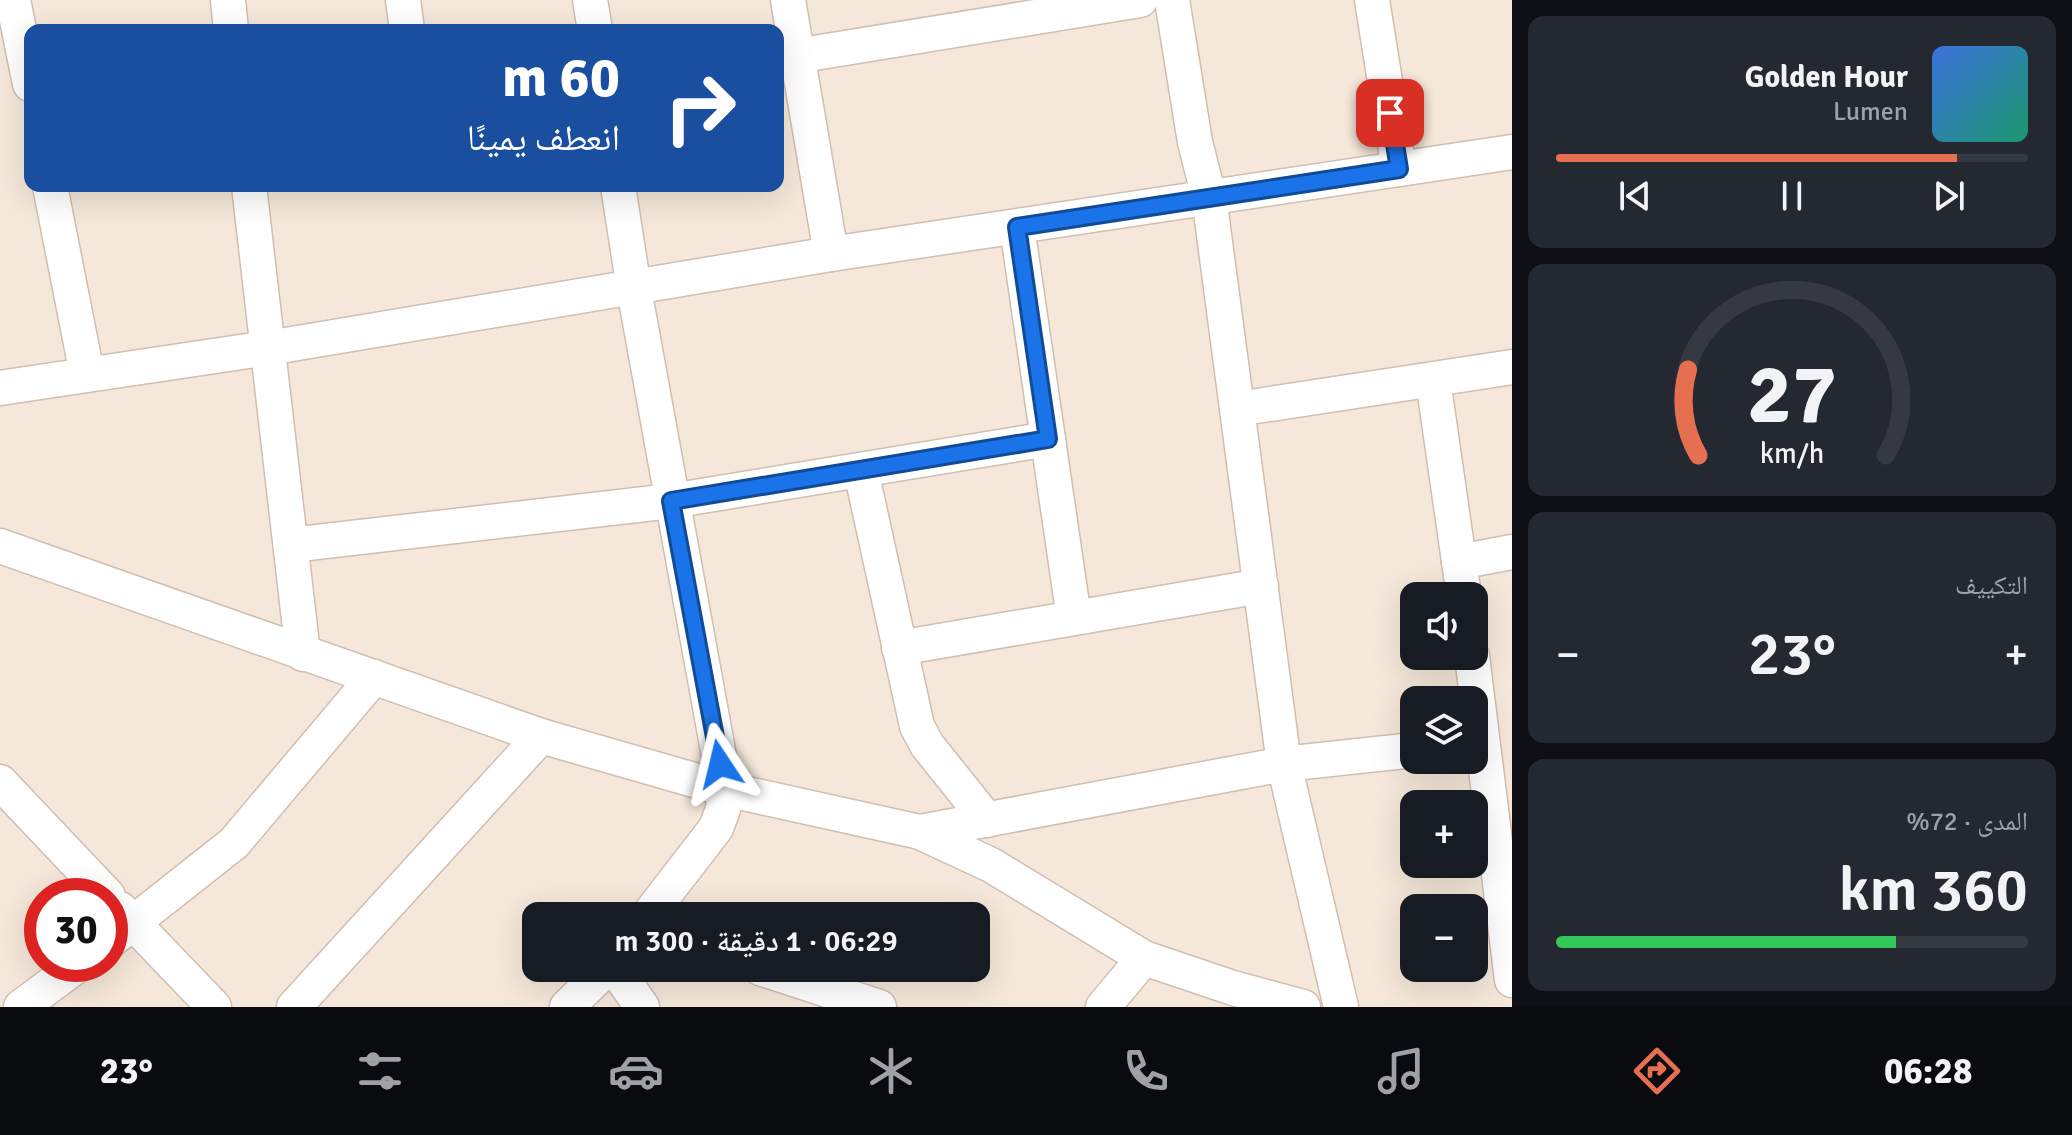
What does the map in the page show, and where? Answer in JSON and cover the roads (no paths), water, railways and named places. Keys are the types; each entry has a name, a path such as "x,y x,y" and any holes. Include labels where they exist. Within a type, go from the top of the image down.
{"street":[{"path":"13,0 24,54"},
{"path":"228,0 230,24"},
{"path":"403,0 406,24"},
{"path":"590,0 594,24"},
{"path":"788,0 831,254"},
{"path":"796,56 986,11 1140,0"},
{"path":"1172,0 1195,142 1209,197 1284,764 1341,1007"},
{"path":"1372,0 1399,169"},
{"path":"0,388 634,289 831,254 1512,152"},
{"path":"51,192 87,374"},
{"path":"250,192 303,654"},
{"path":"619,192 671,501 725,789 723,809 716,828 659,902"},
{"path":"1017,227 1074,618"},
{"path":"1237,409 1512,367"},
{"path":"1433,380 1462,582"},
{"path":"291,545 671,501 1048,439"},
{"path":"861,471 917,726 927,745 987,820"},
{"path":"0,546 541,736 725,789 920,832 991,865 1144,958 1233,988 1303,1007"},
{"path":"1459,562 1512,552"},
{"path":"899,648 1261,586"},
{"path":"1475,670 1490,741 1504,843 1512,980"},
{"path":"128,927 234,843 374,677"},
{"path":"294,1007 541,736"},
{"path":"920,832 1284,764 1400,752"},
{"path":"0,782 91,878"},
{"path":"128,937 214,1007"},
{"path":"1103,1007 1144,958"},
{"path":"21,1007 55,982"},
{"path":"567,1007 593,982"},
{"path":"625,982 642,1007"},
{"path":"803,982 879,1007"}]}
